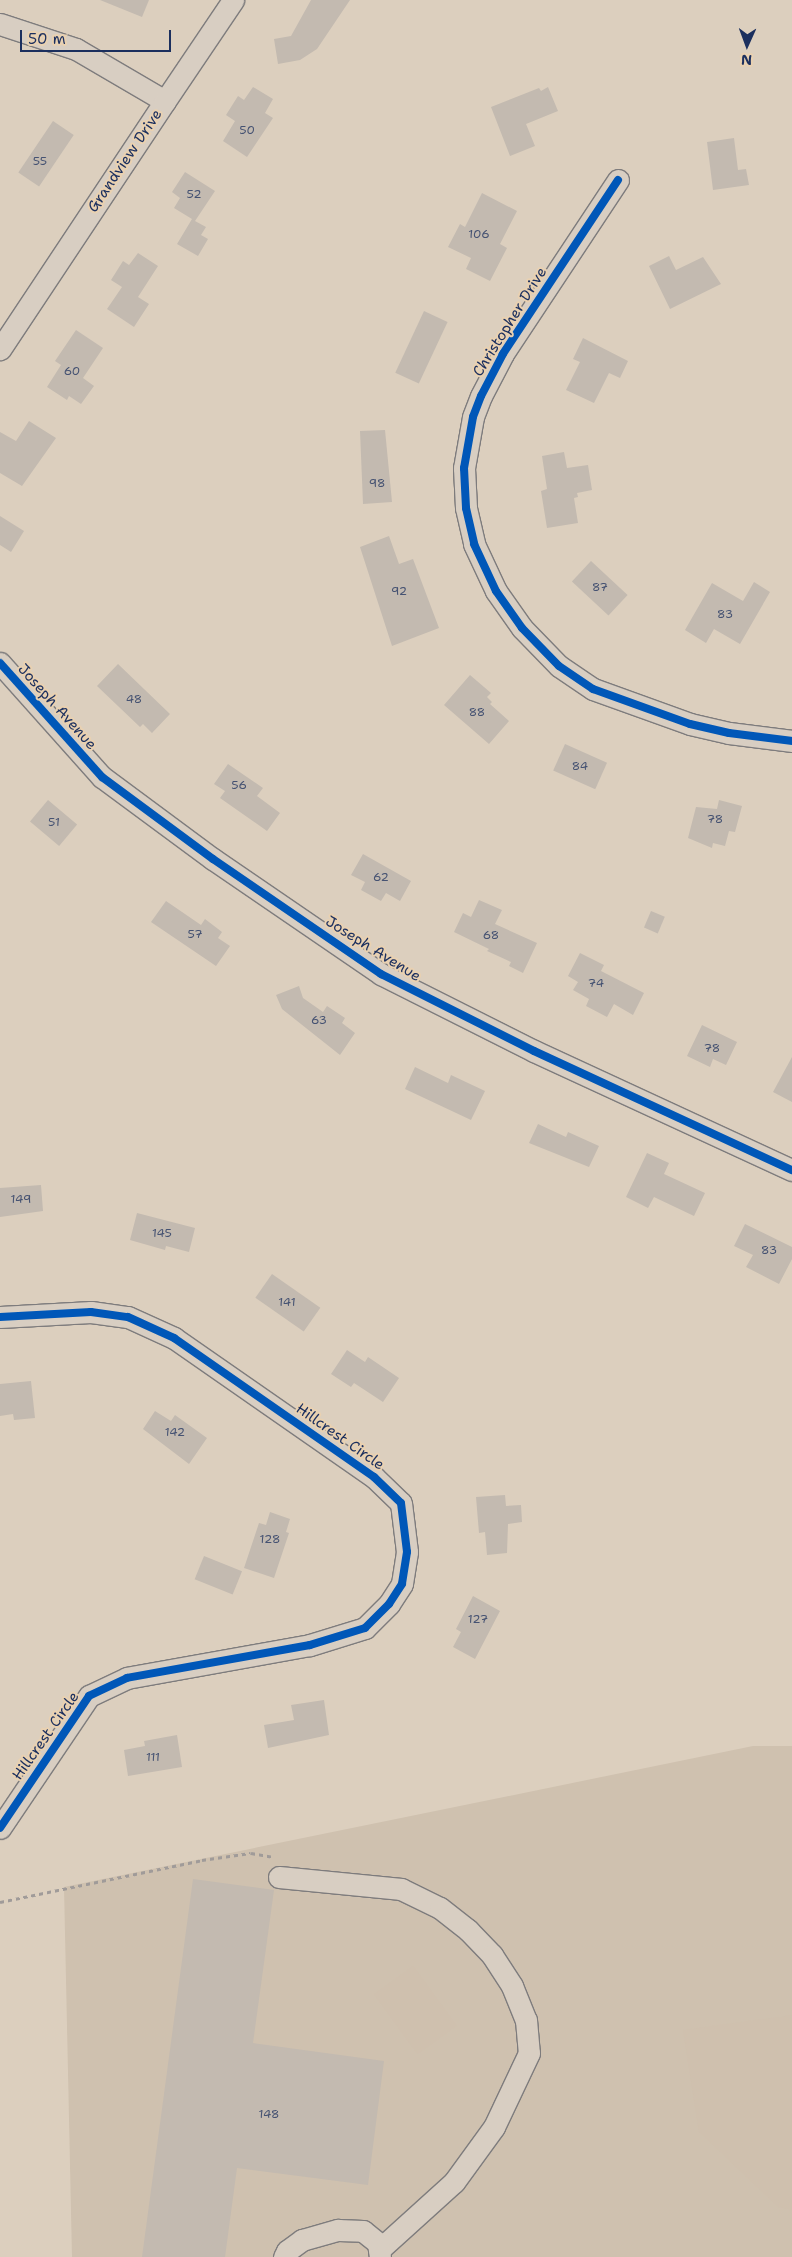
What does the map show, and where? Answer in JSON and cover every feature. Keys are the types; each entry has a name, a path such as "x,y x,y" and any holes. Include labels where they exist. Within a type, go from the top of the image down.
{"street":[{"path":"165,101 233,0"},
{"name":"Grandview Drive","path":"0,24 76,49 165,101 0,349"},
{"name":"Christopher Drive","path":"618,180 503,354 481,396 473,417 464,468 466,508 474,544 496,590 522,628 559,666 594,689 690,724 729,733 792,741"},
{"name":"Joseph Avenue","path":"0,663 102,777 213,859 381,974 534,1051 792,1170"},
{"name":"Hillcrest Circle","path":"0,1317 91,1312 128,1317 174,1338 374,1477 401,1503 407,1552 402,1584 389,1604 365,1628 310,1645 127,1678 89,1696 0,1828"},
{"path":"279,1877 401,1889 440,1908 468,1930 492,1955 512,1986 526,2020 529,2053 494,2127 454,2182 380,2253"},
{"path":"284,2257 287,2251 302,2240 338,2230 363,2231 378,2243 380,2253"}],"path":[{"path":"0,1902 40,1891 251,1852 283,1859 279,1877"}],"shaded area":[{"path":"753,1746 792,1746 792,2257 72,2257 64,1887"},
{"path":"413,1966 456,2026 418,2054 374,1994"},
{"path":"792,2015 792,2210 778,2207 699,2132 683,2030"}],"building":[{"path":"100,0 149,0 142,17"},
{"path":"311,0 350,0 317,49 300,60 278,64 274,39 291,36"},
{"path":"253,87 273,99 265,113 273,118 247,157 223,141 235,121 226,115 238,96 244,100"},
{"path":"548,87 558,111 526,124 535,146 510,156 491,107 539,88 541,91"},
{"path":"53,121 74,135 39,186 18,172"},
{"path":"734,138 738,170 746,169 749,185 713,190 707,142"},
{"path":"185,172 215,191 195,221 206,227 201,235 208,239 198,256 177,244 192,219 174,208 180,198 172,192"},
{"path":"482,193 517,211 500,244 507,248 490,281 466,269 471,258 448,247 460,224 465,227"},
{"path":"138,253 158,266 138,297 149,304 134,327 107,309 122,287 111,280 123,261 129,265"},
{"path":"669,256 676,270 703,257 721,284 670,309 649,266"},
{"path":"424,311 448,322 419,384 395,373"},
{"path":"76,330 103,348 83,378 94,386 81,404 69,396 67,400 47,387 61,365 55,361"},
{"path":"583,338 628,361 620,378 609,373 594,403 566,390 580,362 573,359"},
{"path":"29,421 56,438 22,486 0,473 0,432 16,441"},
{"path":"385,430 392,502 363,504 360,431"},
{"path":"564,452 567,468 588,465 592,490 577,493 578,497 574,498 578,523 547,528 541,491 547,489 542,456"},
{"path":"0,516 24,531 11,552 0,545"},
{"path":"389,536 399,564 413,559 439,628 392,646 360,547"},
{"path":"591,561 628,595 608,616 572,581"},
{"path":"754,582 770,592 740,644 714,629 706,643 685,630 712,583 743,601"},
{"path":"118,664 170,714 152,733 143,724 140,727 97,686"},
{"path":"470,675 491,693 487,697 492,702 490,704 509,721 489,744 444,705"},
{"path":"565,744 607,763 595,789 553,770"},
{"path":"228,764 263,788 257,796 280,813 267,831 220,798 225,791 214,784"},
{"path":"48,800 77,824 59,846 30,821"},
{"path":"719,800 742,806 735,832 729,831 725,846 713,843 712,848 688,838 696,807 717,809"},
{"path":"363,854 411,881 400,901 386,893 381,901 361,890 365,882 351,875"},
{"path":"479,900 502,910 495,924 537,943 523,973 509,966 511,962 454,932 463,913 471,917"},
{"path":"166,901 201,925 205,919 222,932 218,938 230,946 216,966 151,922"},
{"path":"651,911 665,917 658,933 644,928"},
{"path":"580,953 604,965 601,971 644,993 633,1015 614,1004 607,1017 586,1006 589,999 573,990 578,982 568,976"},
{"path":"299,986 303,998 323,1012 327,1006 345,1018 342,1023 355,1033 340,1055 282,1009 276,995"},
{"path":"702,1025 737,1042 726,1065 713,1059 710,1067 687,1056"},
{"path":"792,1057 792,1102 773,1092"},
{"path":"415,1067 448,1083 451,1075 485,1091 471,1120 405,1089"},
{"path":"538,1124 566,1137 568,1132 599,1146 589,1167 529,1143"},
{"path":"647,1153 669,1163 664,1174 705,1193 694,1216 654,1197 648,1208 626,1197"},
{"path":"41,1185 43,1211 0,1217 0,1188"},
{"path":"137,1213 195,1228 189,1252 166,1246 165,1250 130,1240"},
{"path":"745,1224 792,1247 792,1259 779,1284 746,1267 753,1255 734,1246"},
{"path":"272,1274 320,1308 304,1332 255,1298"},
{"path":"347,1350 365,1362 368,1357 399,1378 383,1402 354,1383 351,1387 331,1374"},
{"path":"31,1381 35,1418 14,1420 13,1414 0,1416 0,1384"},
{"path":"155,1411 171,1421 175,1415 207,1438 189,1464 143,1429"},
{"path":"505,1495 506,1506 521,1505 522,1522 508,1524 507,1553 487,1555 485,1532 479,1533 476,1497"},
{"path":"270,1512 290,1519 286,1532 289,1533 274,1578 244,1568 259,1523 266,1525"},
{"path":"204,1556 242,1571 233,1595 195,1579"},
{"path":"473,1596 500,1611 475,1659 453,1647 461,1632 456,1629"},
{"path":"324,1700 329,1735 268,1748 264,1725 294,1720 291,1705"},
{"path":"177,1735 182,1767 128,1776 124,1750 145,1746 144,1741"},
{"path":"193,1879 274,1890 253,2043 384,2061 368,2185 237,2168 225,2257 142,2257"}],"cycle path":[{"path":"618,180 503,354 481,396 473,417 464,468 466,508 474,544 496,591 522,628 559,666 593,689 690,724 729,733 792,741"},
{"path":"0,663 102,777 213,859 381,974 534,1051 792,1170"},
{"path":"0,1317 91,1312 128,1317 174,1338 374,1477 401,1503 407,1552 402,1584 389,1604 365,1628 310,1645 127,1678 89,1696 0,1828"}]}
